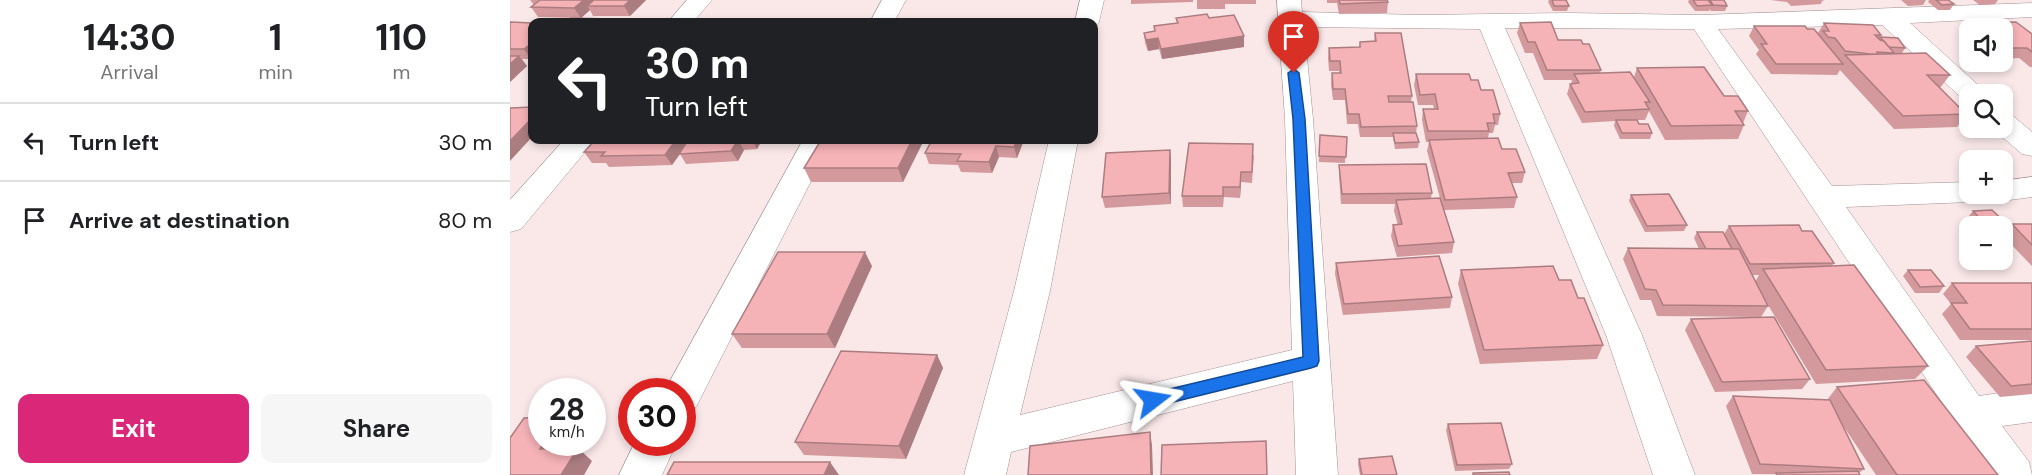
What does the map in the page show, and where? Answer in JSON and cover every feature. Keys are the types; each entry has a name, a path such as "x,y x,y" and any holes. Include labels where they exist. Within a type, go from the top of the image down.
{"street":[{"path":"684,18 700,0"},
{"path":"884,18 894,0"},
{"path":"1088,18 1092,0"},
{"path":"1317,475 1299,119 1289,10 1490,22 1567,20 1701,22 2032,10"},
{"path":"1888,17 1963,84"},
{"path":"1490,22 1624,335 1674,475"},
{"path":"1701,22 1823,197 1969,414 2014,475"},
{"path":"2013,131 2032,147"},
{"path":"510,221 577,144"},
{"path":"691,378 815,144"},
{"path":"990,457 1032,291 1062,144"},
{"path":"2013,190 2032,188"},
{"path":"1823,197 1959,192"},
{"path":"990,457 1311,361"},
{"path":"1969,414 2032,405"},
{"path":"640,475 650,456"}],"building":[{"path":"540,0 584,0 574,8 531,7"},
{"path":"594,0 630,0 624,6 587,6"},
{"path":"1339,0 1387,0 1388,2 1340,4"},
{"path":"1552,0 1566,0 1569,6 1554,6"},
{"path":"1693,0 1708,0 1712,5 1697,6"},
{"path":"1710,0 1724,0 1727,6 1713,5"},
{"path":"1936,0 1948,0 1954,4 1942,5"},
{"path":"1207,14 1209,18 1234,15 1244,36 1161,49 1158,38 1146,40 1144,33 1155,31 1154,26 1178,23 1176,18"},
{"path":"510,22 528,23 528,46 524,49 510,49"},
{"path":"1551,22 1558,40 1581,40 1583,44 1589,44 1601,70 1547,70 1535,42 1528,42 1520,23"},
{"path":"2013,22 2032,34 2032,52 2027,48 2013,48"},
{"path":"1824,23 1873,25 1881,35 1875,35 1884,41 1894,53 1870,54 1845,51 1835,38 1828,37 1823,31 1829,31"},
{"path":"1754,26 1805,26 1807,29 1814,29 1843,64 1776,64 1761,44 1767,44"},
{"path":"1375,33 1401,33 1412,96 1388,96 1389,102 1413,102 1417,126 1361,127 1359,114 1348,114 1345,89 1333,89 1332,73 1341,73 1340,61 1330,61 1329,48 1360,47 1360,42 1376,41"},
{"path":"1880,37 1898,38 1905,48 1889,47"},
{"path":"1926,53 1950,75 1927,75 1959,107 1959,114 1903,116 1845,55"},
{"path":"510,56 519,56 510,64"},
{"path":"1704,67 1724,96 1738,96 1748,111 1735,111 1744,125 1671,126 1637,68"},
{"path":"1630,72 1650,102 1645,102 1649,109 1585,112 1570,84 1579,83 1574,74"},
{"path":"1416,74 1469,74 1471,80 1478,80 1481,90 1493,90 1500,114 1493,114 1495,123 1487,123 1489,131 1428,131 1423,109 1438,109 1435,94 1420,95"},
{"path":"528,107 528,122 510,141 510,108"},
{"path":"1616,120 1637,120 1639,124 1648,124 1652,133 1622,133"},
{"path":"1393,133 1416,133 1419,142 1395,143"},
{"path":"1320,135 1347,137 1346,157 1319,156"},
{"path":"1498,138 1502,149 1516,149 1525,172 1508,173 1517,197 1445,200 1429,140"},
{"path":"1189,143 1253,144 1252,172 1241,172 1240,187 1223,187 1223,196 1182,196"},
{"path":"591,144 673,144 665,155 601,156 605,152 584,152"},
{"path":"685,144 735,144 731,151 679,154"},
{"path":"819,144 910,144 898,168 804,168"},
{"path":"930,144 1015,144 1014,147 996,146 989,162 957,161 961,154 925,153"},
{"path":"1170,150 1169,193 1102,197 1106,153"},
{"path":"1426,164 1432,193 1342,194 1339,165"},
{"path":"1669,194 1687,225 1647,226 1631,195"},
{"path":"1440,198 1454,242 1398,246 1393,225 1402,224 1396,200"},
{"path":"1992,210 1998,216 1978,216 1973,211"},
{"path":"2013,224 2032,224 2032,245 2013,225"},
{"path":"1799,225 1802,231 1812,231 1834,263 1750,264 1729,226"},
{"path":"1697,232 1723,232 1732,249 1706,249"},
{"path":"1628,248 1739,249 1768,306 1663,305 1656,290 1645,289"},
{"path":"778,252 865,252 827,334 732,334"},
{"path":"1439,256 1452,297 1344,304 1336,263"},
{"path":"1854,265 1928,366 1826,370 1763,269"},
{"path":"1553,266 1559,280 1571,280 1578,298 1584,298 1603,345 1484,350 1461,270"},
{"path":"1908,270 1931,270 1944,286 1920,287"},
{"path":"1952,283 2032,283 2032,329 1970,329 1951,303 1967,303"},
{"path":"1774,317 1810,379 1722,382 1691,319"},
{"path":"2032,341 2032,384 2011,386 1976,346"},
{"path":"841,351 937,355 899,446 795,442"},
{"path":"1924,380 1998,475 1897,475 1837,387"},
{"path":"1733,396 1830,400 1864,469 1760,464"},
{"path":"524,418 528,418 528,456 573,456 561,475 510,475 510,438"},
{"path":"1501,423 1512,464 1457,465 1448,424"},
{"path":"1150,432 1151,475 1028,475 1030,446"},
{"path":"1266,441 1267,475 1161,475 1162,445"},
{"path":"1392,456 1397,475 1362,475 1359,459"},
{"path":"674,462 830,462 824,475 667,475"},
{"path":"1858,471 1860,475 1777,475 1776,473"},
{"path":"1509,472 1510,475 1473,475 1473,473"}],"route":[{"path":"1153,400 1311,361 1299,119 1294,73"}]}
